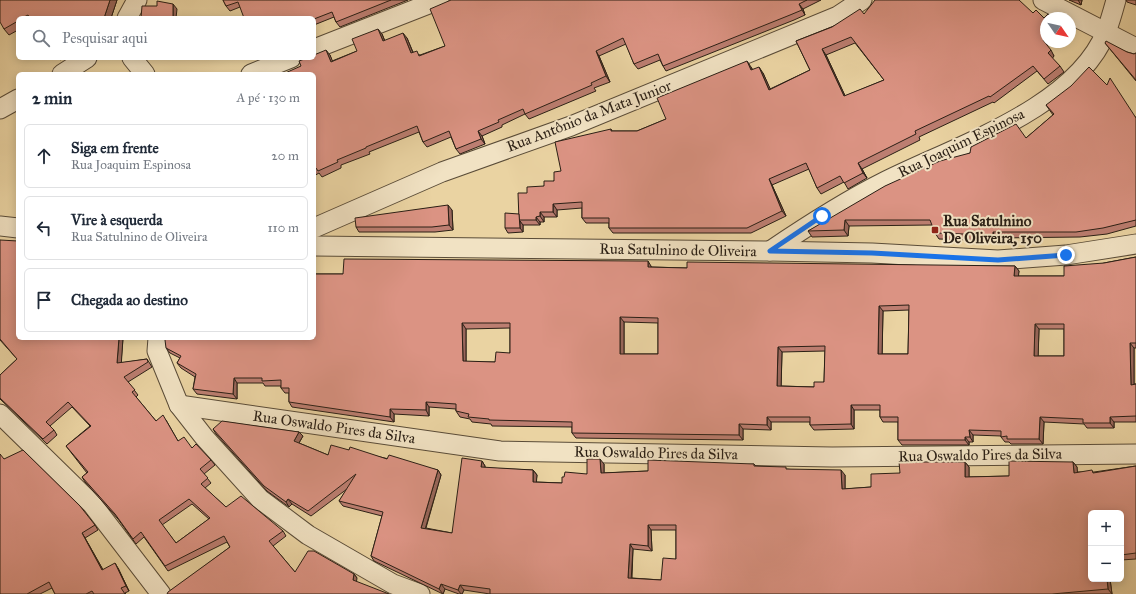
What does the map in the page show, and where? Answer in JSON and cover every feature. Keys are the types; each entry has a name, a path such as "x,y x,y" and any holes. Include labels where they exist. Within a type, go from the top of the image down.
{"street":[{"path":"128,16 137,0"},
{"path":"316,48 439,0"},
{"name":"Rua Antônio da Mata Junior","path":"316,227 442,172 571,126 831,19 862,0"},
{"path":"1043,0 1136,48"},
{"name":"Rua Joaquim Espinosa","path":"770,251 822,216 884,182 992,131 1040,103 1068,83 1090,58 1106,33 1116,0"},
{"path":"65,72 83,60"},
{"path":"134,60 143,72"},
{"path":"256,72 286,60"},
{"path":"0,109 16,100"},
{"path":"0,226 16,228"},
{"name":"Rua Satulnino de Oliveira","path":"316,246 872,253 998,260 1066,255 1136,244"},
{"path":"158,340 157,351 179,405 204,437 260,499 308,535 393,584 420,594"},
{"name":"Rua Oswaldo Pires da Silva","path":"179,405 500,450 832,457 1136,454"},
{"path":"0,414 92,504 161,594"}],"building":[{"path":"0,0 110,0 105,16 16,16 16,22 4,29 0,22"},
{"path":"223,0 391,0 336,22 332,12 316,18 316,16 243,16 238,2 226,6"},
{"path":"451,0 807,0 799,4 802,10 663,66 658,54 634,64 623,38 596,51 606,76 591,83 592,85 525,114 523,109 498,120 499,122 478,131 481,139 456,149 449,131 423,142 417,126 337,160 338,162 318,171 316,168 316,72 288,72 301,66 299,61 316,60 316,54 326,50 331,62 357,51 352,39 378,29 383,41 403,33 411,53 417,51 419,56 445,46 430,9"},
{"path":"875,0 1019,0 1033,13 1036,10 1040,14 1040,48 1049,48 1051,50 1048,53 1060,66 1044,79 1033,66 990,97 989,96 915,131 916,134 858,163 863,173 844,183 840,176 817,188 806,163 769,179 782,211 747,228 609,228 609,218 582,218 582,202 553,204 553,212 540,212 540,216 536,217 536,220 519,220 518,193 527,193 527,187 544,186 544,181 554,181 554,172 561,171 555,142 611,129 611,131 637,131 666,119 657,98 747,61 751,70 759,67 769,90 810,70 796,41 832,27 860,9 864,14","holes":["851,37 884,80 844,96 822,49"]},
{"path":"157,1 173,4 173,16 141,16 142,6 157,6"},
{"path":"1106,41 1127,52 1134,54 1136,53 1136,80 1105,43"},
{"path":"1089,67 1107,85 1110,78 1136,118 1136,220 1103,228 1076,232 993,232 993,235 935,233 930,220 845,220 844,230 808,231 885,186 940,161 970,153 971,147 1016,124 1026,138 1054,114 1046,105 1071,86"},
{"path":"448,205 449,225 432,227 356,227 355,218"},
{"path":"505,213 519,214 520,228 505,228"},
{"path":"0,240 16,241 16,340 119,340 117,363 147,359 148,362 124,377 135,390 132,392 156,421 163,415 178,441 184,437 192,448 196,444 211,460 200,469 208,478 201,484 226,507 241,496 283,531 269,541 295,572 308,551 314,551 354,574 353,580 389,594 167,594 230,547 224,536 165,566 141,532 133,539 115,514 82,477 88,472 66,446 91,426 68,402 46,422 54,430 43,439 0,398 0,375 17,359 0,339","holes":["189,499 210,518 176,543 159,520"]},
{"path":"1136,257 1136,343 1130,343 1131,385 1136,384 1136,416 1110,417 1110,423 1083,423 1083,419 1040,417 1039,439 1007,439 1007,436 1001,437 1001,431 969,430 970,437 965,437 965,440 898,440 898,417 880,417 880,405 851,405 851,424 810,425 810,417 767,417 767,425 739,424 739,435 572,433 572,422 489,420 468,417 469,414 456,411 456,404 426,402 426,410 390,409 390,417 289,402 289,388 281,388 281,380 262,381 262,378 234,378 233,394 193,389 196,374 177,363 181,356 166,348 165,340 316,340 316,274 343,274 344,259 648,261 648,267 687,268 687,262 1015,266 1014,276 1064,276 1064,266 1104,263","holes":["909,305 908,354 878,354 879,306","620,317 658,318 658,354 620,354","462,323 510,323 510,353 496,352 495,362 463,361","1035,324 1064,324 1064,356 1034,356","825,346 824,382 814,382 814,387 777,386 778,347"]},
{"path":"222,421 299,432 294,441 328,455 331,445 349,450 350,447 387,459 389,455 438,470 421,528 452,533 462,458 482,461 481,467 533,470 533,482 562,483 562,477 564,477 565,472 587,474 587,459 600,459 601,473 648,471 648,460 754,464 754,466 786,467 786,469 841,470 842,489 871,487 871,474 900,473 899,462 965,462 965,477 1009,476 1009,461 1073,462 1074,473 1092,470 1093,473 1136,466 1136,553 1124,555 1124,510 1088,510 1088,582 1107,582 1108,589 1052,594 490,594 490,589 460,585 458,590 441,584 439,589 371,556 383,512 339,501 356,474 308,511 288,499 286,502 264,486 213,429","holes":["648,525 676,525 676,559 663,558 661,580 628,578 630,544 648,546"]},
{"path":"23,450 80,506 95,525 82,533 102,570 115,563 126,586 121,588 125,594 94,594 92,591 86,594 55,594 49,582 27,594 0,594 0,454 4,459"}],"place":[{"name":"Rua Satulnino De Oliveira, 150","path":"935,230"}],"route":[{"path":"822,216 770,251 872,253 998,260 1066,255"}]}
